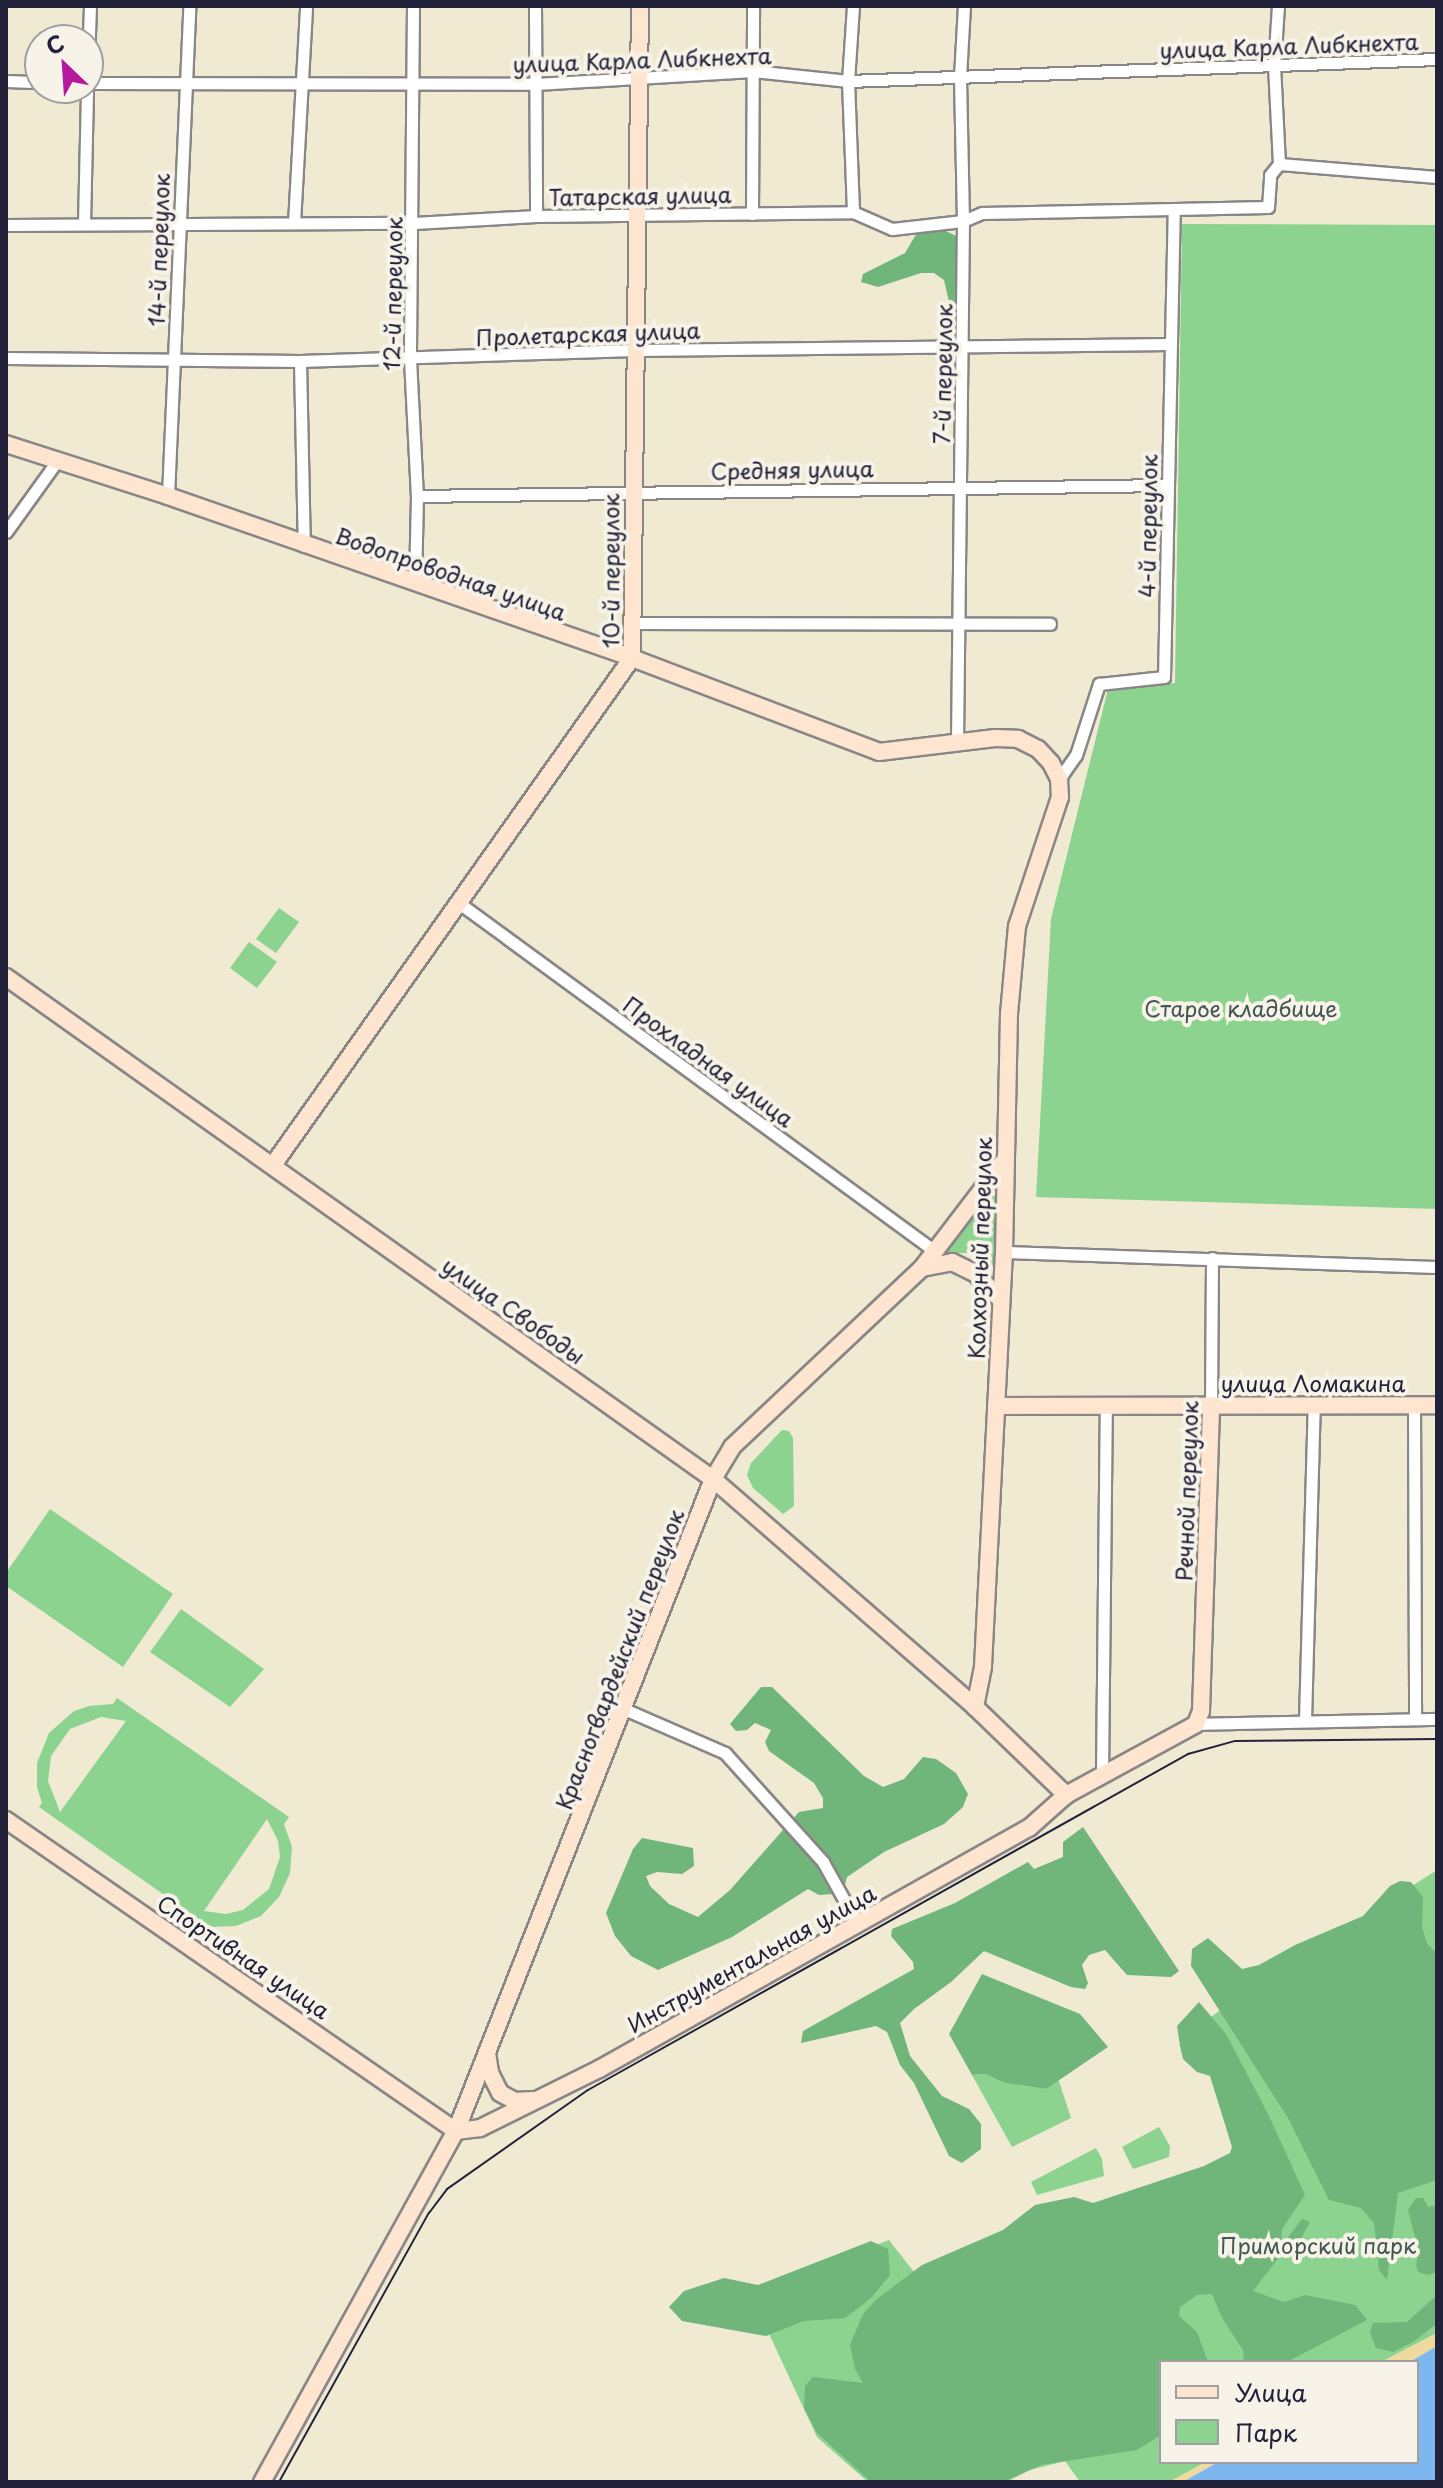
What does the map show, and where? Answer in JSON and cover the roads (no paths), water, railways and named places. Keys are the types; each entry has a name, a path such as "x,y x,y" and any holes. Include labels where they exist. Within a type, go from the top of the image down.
{"street":[{"name":"14-й переулок","path":"168,496 189,6"},
{"path":"294,223 306,6"},
{"name":"12-й переулок","path":"413,6 414,223 410,359 417,496 415,582"},
{"path":"535,6 536,216"},
{"name":"10-й переулок","path":"273,1165 632,658 630,623 640,6"},
{"path":"752,214 753,6"},
{"path":"853,6 848,81 853,212"},
{"name":"7-й переулок","path":"957,742 963,221 960,77 964,6"},
{"path":"1278,6 1274,66 1279,164 1437,177"},
{"name":"улица Карла Либкнехта","path":"104,84 186,81 536,84 753,71 848,81 1437,59"},
{"path":"84,224 87,104"},
{"name":"Татарская улица","path":"6,225 414,223 536,216 853,212 892,229 963,221 982,213 1268,207 1270,175 1279,164"},
{"name":"4-й переулок","path":"1059,779 1076,755 1099,684 1164,677 1174,209"},
{"name":"Пролетарская улица","path":"6,358 300,361 634,350 1171,344"},
{"path":"300,361 304,546"},
{"name":"Водопроводная улица","path":"6,444 168,496 632,658 879,752 957,742"},
{"path":"6,532 57,461"},
{"name":"Средняя улица","path":"417,496 1168,485"},
{"path":"630,623 1050,624"},
{"path":"957,742 1018,739 1038,749 1051,763 1059,779"},
{"name":"Колхозный переулок","path":"975,1707 983,1667 1004,1252 1003,1162 1017,926 1060,797 1059,779"},
{"name":"Прохладная улица","path":"459,903 936,1252"},
{"name":"улица Свободы","path":"6,977 713,1479 975,1707 1066,1795"},
{"name":"Красногвардейский переулок","path":"456,2131 713,1479 732,1447 922,1268 1003,1162"},
{"path":"1004,1252 1437,1267"},
{"name":"Речной переулок","path":"1196,1724 1201,1711 1211,1405 1212,1258"},
{"path":"922,1268 952,1262 975,1273 1001,1300"},
{"path":"1305,1720 1314,1405"},
{"path":"1414,1405 1415,1719"},
{"name":"улица Ломакина","path":"996,1406 1437,1405"},
{"path":"1102,1774 1106,1406"},
{"path":"624,1709 725,1753 823,1862 857,1923"},
{"name":"Инструментальная улица","path":"456,2131 480,2128 536,2100 1029,1828 1066,1795 1196,1724 1437,1719"},
{"name":"Спортивная улица","path":"6,1820 456,2131"},
{"path":"487,2052 490,2073 500,2093 515,2101 536,2100"},
{"path":"262,2482 456,2131"}],"water":[{"path":"1437,2346 1437,2482 1183,2482 1214,2464 1419,2464 1419,2360 1413,2360"}],"tram line":[{"path":"279,2482 429,2213 447,2189 588,2090 1188,1754 1235,1741 1437,1739"}],"park label":[{"name":"Старое кладбище","path":"1241,1008"},
{"name":"Приморский парк","path":"1318,2245"}]}
